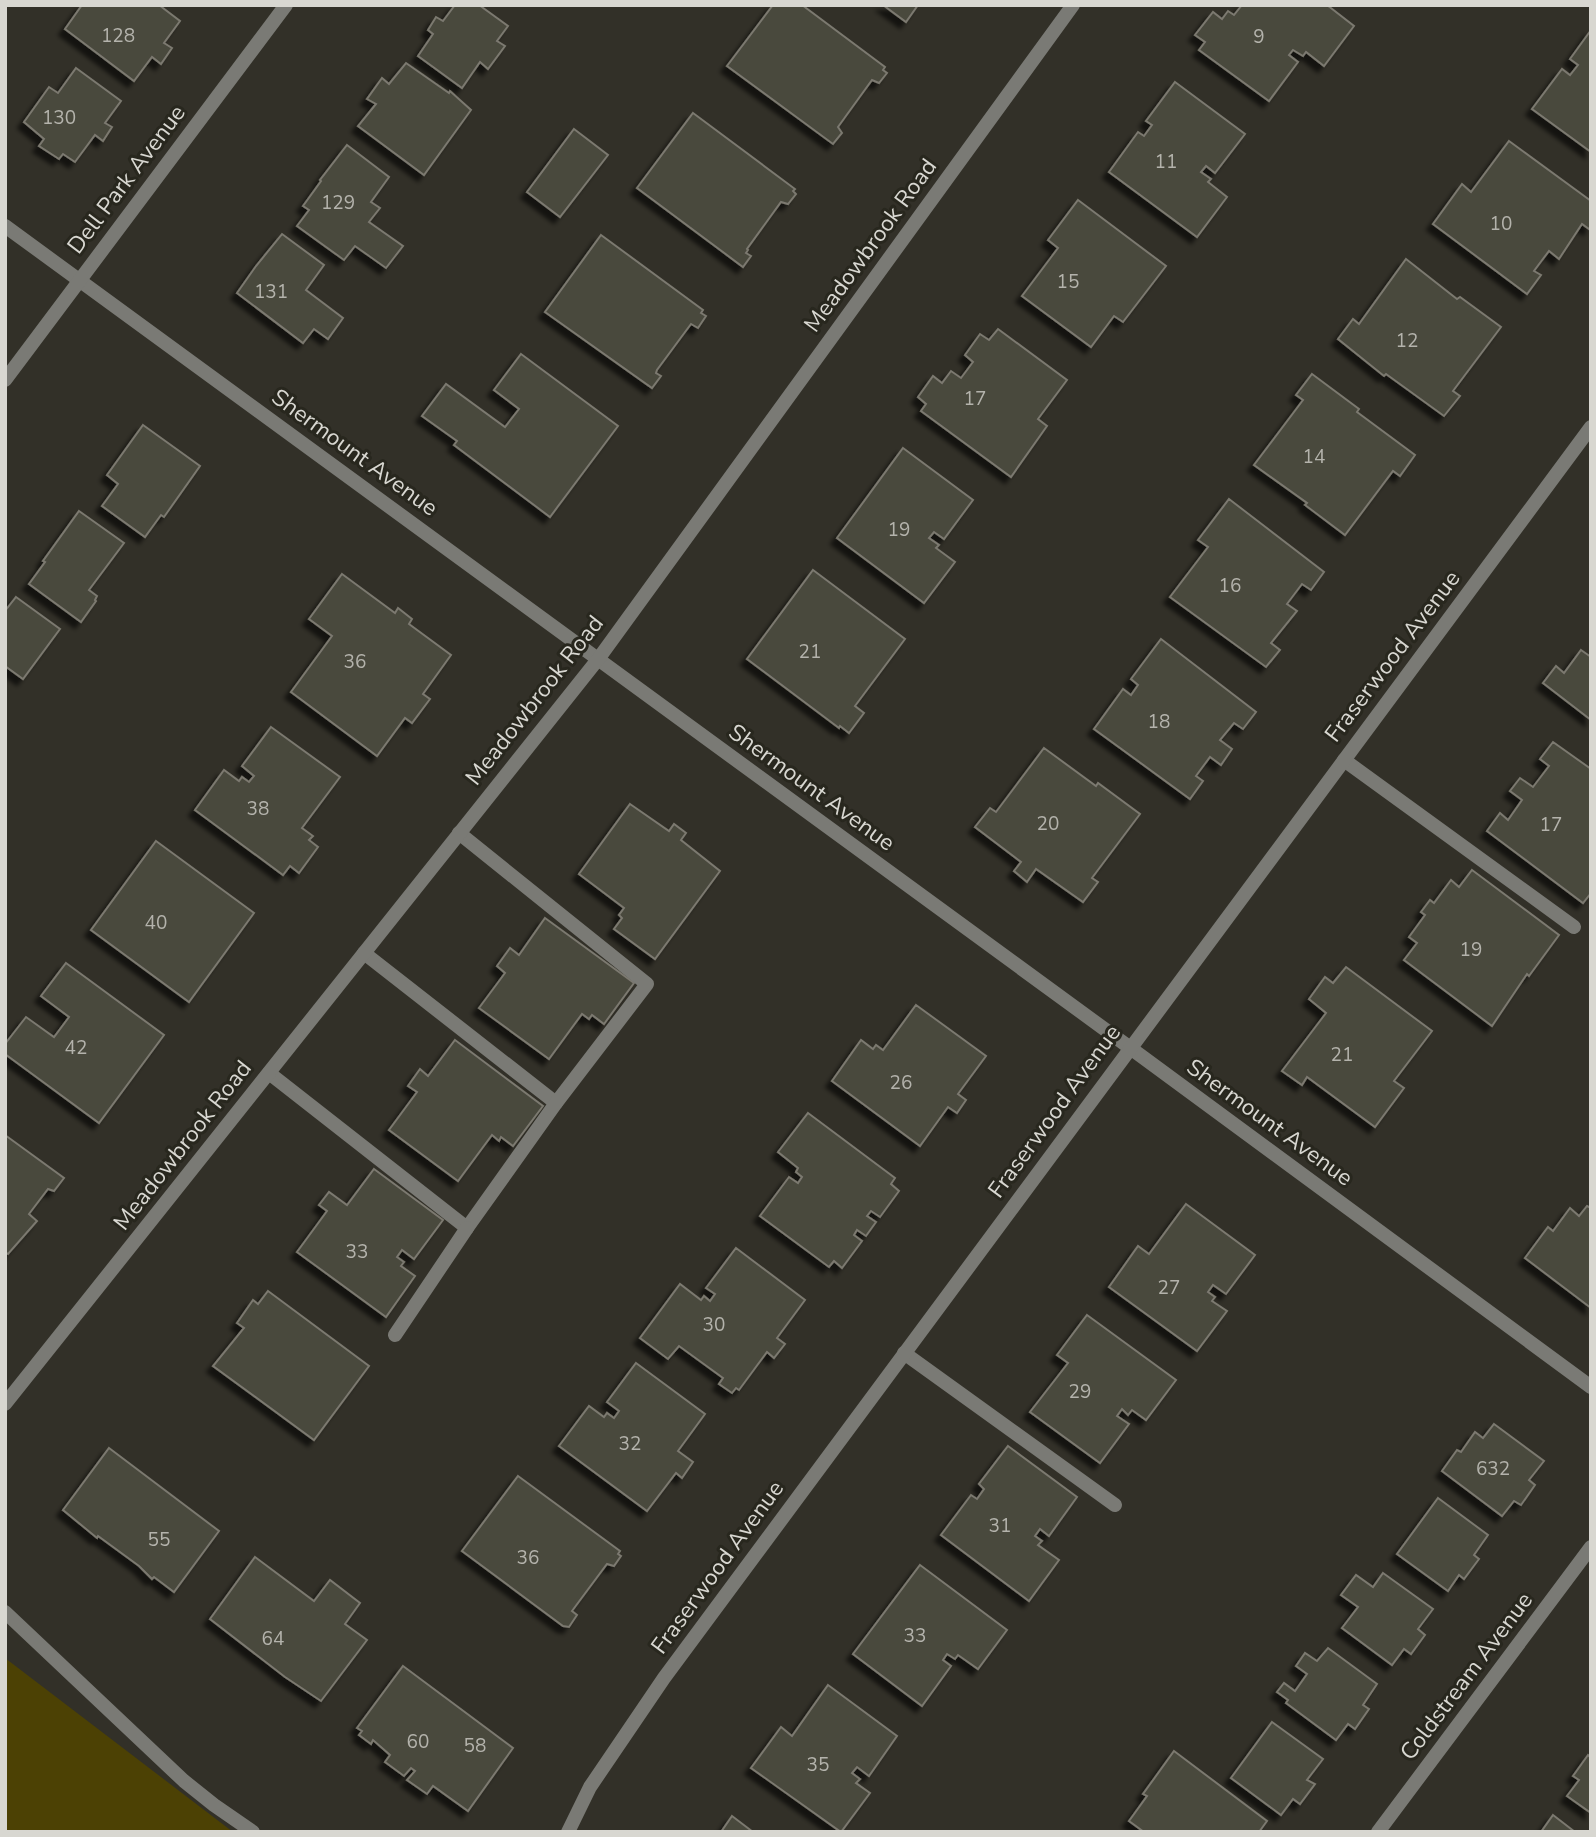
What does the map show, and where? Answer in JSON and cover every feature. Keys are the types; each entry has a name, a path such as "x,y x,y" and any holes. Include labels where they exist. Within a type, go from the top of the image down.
{"street":[{"name":"Dell Park Avenue","path":"5,380 286,5"},
{"name":"Meadowbrook Road","path":"5,1404 598,658 1073,5"},
{"name":"Shermount Avenue","path":"5,226 1591,1387"},
{"name":"Fraserwood Avenue","path":"568,1832 590,1787 664,1678 1591,427"},
{"path":"1343,760 1574,927"},
{"path":"394,1335 556,1103 647,984 459,832"},
{"path":"364,953 556,1103"},
{"path":"269,1073 467,1228"},
{"path":"904,1353 1115,1505"},
{"name":"Coldstream Avenue","path":"1378,1832 1591,1547"},
{"path":"5,1612 184,1781 253,1832"}],"shaded area":[{"path":"5,1658 233,1832 5,1832"}],"building":[{"path":"82,5 159,5 180,21 164,43 172,48 161,64 152,57 134,81 65,29"},
{"path":"455,5 479,5 508,26 497,41 505,46 488,69 480,62 462,88 418,56 433,34 428,30 436,17 443,21"},
{"path":"773,5 802,5 885,67 883,70 887,73 879,83 872,80 838,127 842,133 833,144 727,66"},
{"path":"883,5 918,5 906,22"},
{"path":"1242,5 1327,5 1354,26 1324,66 1306,52 1303,56 1293,50 1289,55 1298,62 1269,101 1199,50 1205,42 1195,35 1213,12 1222,19 1228,11 1234,15"},
{"path":"1591,30 1591,152 1532,109 1562,69 1570,75 1578,65 1570,59"},
{"path":"406,63 449,93 450,91 471,110 424,175 358,126 376,104 367,99 382,78 389,84"},
{"path":"76,68 121,101 105,123 112,127 103,141 95,135 75,162 63,154 59,159 39,146 44,139 24,122 49,87 58,93"},
{"path":"1175,82 1245,134 1215,173 1206,166 1201,172 1211,179 1208,182 1227,197 1197,237 1109,172 1138,132 1144,136 1152,125 1146,121"},
{"path":"693,113 795,189 793,191 796,194 788,204 781,202 747,249 746,253 751,256 743,267 637,188"},
{"path":"574,129 608,155 560,217 527,192"},
{"path":"1509,141 1591,201 1589,229 1582,224 1559,259 1549,251 1534,271 1541,275 1527,294 1433,224 1462,184 1471,192"},
{"path":"347,145 389,177 371,202 380,208 369,222 403,246 386,268 355,246 344,260 297,226 309,210 303,206"},
{"path":"1078,200 1166,266 1123,322 1114,316 1091,347 1022,296 1058,248 1048,240"},
{"path":"282,234 324,265 306,290 343,318 328,339 314,329 303,343 237,293"},
{"path":"601,235 703,310 701,313 706,316 698,328 691,324 657,370 656,373 661,376 652,388 545,312"},
{"path":"1406,259 1457,299 1460,297 1501,327 1453,391 1460,396 1444,416 1386,374 1384,376 1338,339 1353,319 1359,324"},
{"path":"998,329 1067,380 1038,419 1047,426 1011,477 921,411 926,404 918,397 933,376 942,383 951,371 961,378 973,362 965,355 980,334 989,340"},
{"path":"521,354 618,426 550,517 454,445 457,441 422,416 446,384 505,427 519,409 494,390"},
{"path":"1312,374 1415,455 1400,476 1393,471 1345,535 1305,505 1307,503 1254,465 1303,400 1296,395"},
{"path":"143,425 200,466 164,517 161,515 145,537 102,506 118,484 107,475"},
{"path":"903,448 973,500 944,539 934,532 929,538 939,545 936,548 955,562 924,603 837,538"},
{"path":"1229,499 1324,572 1311,590 1302,584 1287,604 1297,611 1271,643 1280,650 1266,667 1170,597 1208,547 1198,540"},
{"path":"79,511 124,543 89,590 97,596 96,601 81,622 29,584"},
{"path":"813,570 905,639 855,706 864,713 849,733 747,659"},
{"path":"342,574 395,613 398,608 412,619 409,624 451,655 423,694 430,699 412,723 405,718 377,756 291,692 332,636 309,619"},
{"path":"16,597 60,629 23,679 5,666 5,611"},
{"path":"1161,639 1256,712 1243,729 1234,723 1220,740 1232,749 1221,765 1210,757 1196,776 1203,781 1190,799 1094,729 1123,689 1131,695 1138,685 1131,679"},
{"path":"1581,650 1591,657 1591,720 1543,683 1556,666 1564,673"},
{"path":"271,727 340,777 302,828 313,836 309,840 318,847 299,873 290,866 283,875 195,810 224,770 239,781 242,777 249,782 254,776 242,766"},
{"path":"1553,742 1591,769 1591,893 1583,903 1487,831 1500,813 1508,820 1522,800 1510,791 1520,778 1533,787 1549,766 1540,759"},
{"path":"1044,748 1140,814 1092,878 1098,882 1083,902 1036,869 1027,882 1014,871 1021,862 975,827 990,808 996,812"},
{"path":"630,804 669,831 674,824 686,833 681,840 720,871 655,959 614,929 622,918 619,915 624,908 579,874"},
{"path":"156,841 254,913 189,1002 91,930"},
{"path":"1472,870 1559,935 1529,976 1527,974 1492,1026 1404,960 1417,943 1409,937 1425,915 1421,912 1430,900 1434,903 1451,880 1459,887"},
{"path":"545,918 634,983 604,1024 592,1015 589,1019 582,1014 549,1059 479,1008 505,973 497,966 510,948 519,955"},
{"path":"66,963 164,1035 99,1123 5,1054 5,1044 26,1017 54,1037 69,1017 41,996"},
{"path":"1346,967 1432,1031 1394,1081 1404,1088 1375,1127 1307,1077 1302,1085 1282,1071 1326,1013 1309,999 1325,977 1333,983"},
{"path":"916,1005 986,1056 958,1094 966,1100 957,1113 948,1107 920,1146 832,1081 861,1040 873,1049 876,1045 883,1050"},
{"path":"455,1040 543,1106 513,1146 501,1137 499,1141 492,1135 458,1181 389,1130 417,1092 408,1086 420,1069 428,1076"},
{"path":"808,1113 895,1178 891,1184 899,1191 880,1217 871,1211 867,1216 876,1222 866,1236 857,1230 854,1235 862,1241 842,1268 834,1261 829,1267 760,1216 789,1177 798,1183 802,1177 796,1172 798,1168 778,1152"},
{"path":"5,1135 64,1178 54,1191 48,1189 29,1214 37,1221 8,1254 5,1252"},
{"path":"374,1169 443,1220 414,1259 402,1250 397,1257 404,1262 401,1266 415,1276 386,1317 297,1252 327,1211 319,1205 329,1192 347,1205"},
{"path":"1186,1204 1255,1255 1226,1294 1213,1285 1208,1292 1215,1297 1212,1301 1227,1311 1197,1351 1109,1287 1138,1246 1149,1254"},
{"path":"1587,1206 1591,1208 1591,1308 1525,1258 1548,1227 1553,1231 1570,1208 1579,1216"},
{"path":"736,1248 805,1300 777,1338 785,1344 774,1358 767,1352 739,1390 736,1388 732,1393 719,1384 723,1378 679,1346 668,1359 640,1338 680,1284 701,1300 704,1296 710,1301 715,1294 706,1288"},
{"path":"268,1291 369,1366 314,1440 213,1366 244,1328 237,1323 253,1300 258,1304"},
{"path":"1087,1315 1176,1380 1146,1420 1132,1410 1128,1415 1122,1409 1117,1416 1129,1424 1100,1463 1030,1412 1068,1363 1057,1355"},
{"path":"636,1363 705,1414 678,1451 693,1462 682,1478 676,1473 647,1511 559,1446 589,1406 604,1417 607,1413 614,1418 619,1411 607,1402"},
{"path":"1494,1424 1544,1461 1529,1480 1535,1485 1521,1505 1514,1501 1502,1516 1442,1471 1457,1450 1461,1452 1475,1432 1483,1438"},
{"path":"1008,1446 1077,1497 1049,1536 1040,1529 1035,1536 1042,1541 1038,1545 1059,1560 1029,1601 941,1535 971,1495 977,1499 984,1489 979,1484"},
{"path":"109,1448 219,1531 174,1592 154,1577 152,1579 139,1566 98,1536 97,1538 63,1510"},
{"path":"518,1476 620,1551 618,1554 621,1556 614,1566 607,1564 572,1611 577,1615 569,1627 563,1626 462,1551"},
{"path":"1438,1498 1488,1535 1474,1555 1479,1559 1464,1579 1459,1575 1448,1591 1397,1554"},
{"path":"255,1557 314,1601 330,1580 360,1603 345,1624 367,1640 321,1701 210,1619"},
{"path":"920,1565 1007,1630 978,1669 958,1655 955,1659 947,1654 943,1660 951,1666 922,1706 853,1654"},
{"path":"1383,1573 1433,1609 1418,1629 1425,1635 1411,1654 1404,1649 1392,1665 1342,1628 1358,1607 1341,1595 1356,1575 1373,1587"},
{"path":"1328,1648 1377,1684 1363,1705 1369,1709 1355,1729 1348,1724 1336,1740 1286,1703 1288,1700 1277,1692 1284,1683 1295,1691 1307,1674 1296,1666 1305,1653 1317,1661"},
{"path":"403,1666 513,1748 468,1811 433,1786 427,1794 407,1780 415,1771 411,1768 404,1776 385,1762 390,1755 373,1740 371,1744 359,1735 362,1731 357,1728"},
{"path":"828,1685 897,1736 869,1776 857,1767 852,1773 860,1779 856,1783 870,1793 841,1832 751,1768 781,1727 792,1736"},
{"path":"1272,1722 1323,1759 1307,1780 1315,1784 1300,1804 1293,1799 1281,1815 1231,1778"},
{"path":"1174,1751 1267,1821 1259,1832 1144,1832 1129,1821 1147,1796 1143,1794"},
{"path":"1588,1755 1591,1758 1591,1813 1567,1796 1579,1780 1573,1776"},
{"path":"1553,1815 1575,1832 1541,1832"},
{"path":"732,1816 753,1832 721,1832"}]}
